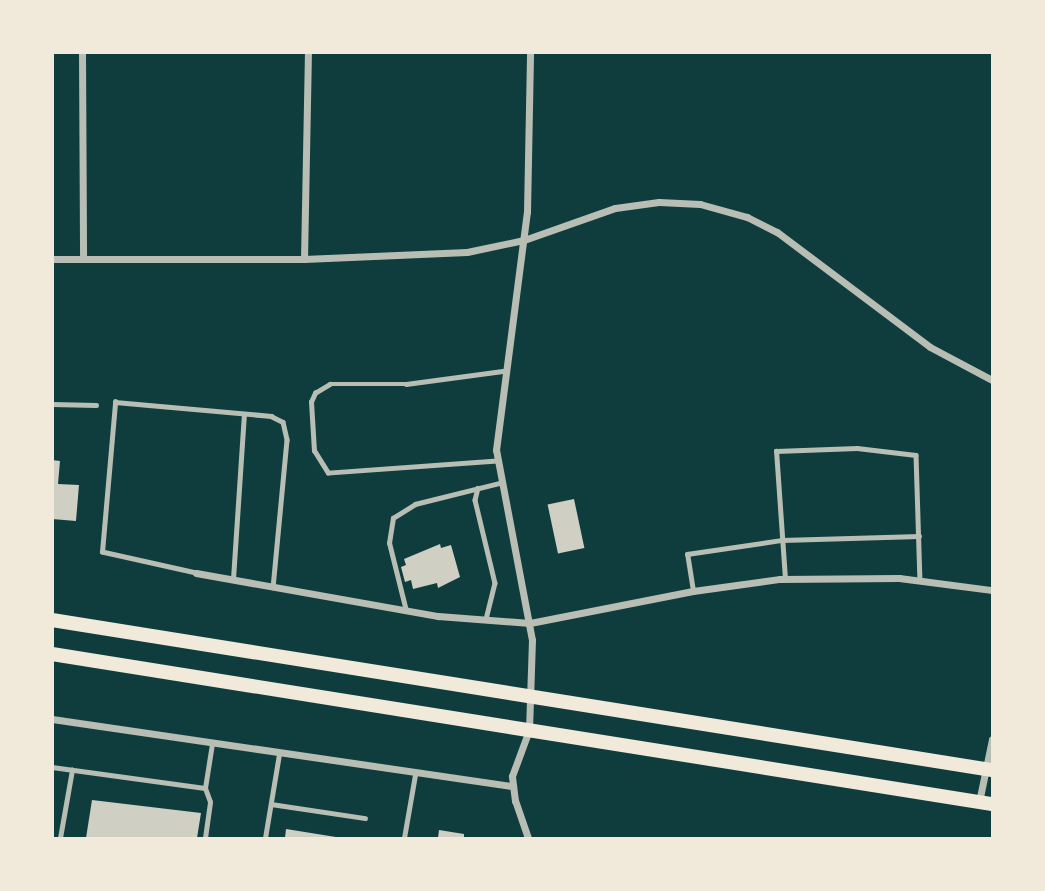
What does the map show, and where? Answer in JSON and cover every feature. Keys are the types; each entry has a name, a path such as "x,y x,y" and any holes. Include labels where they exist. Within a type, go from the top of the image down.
{"highway":[{"path":"52,621 989,770"},
{"path":"52,654 986,803"}],"street":[{"path":"82,52 83,259"},
{"path":"304,259 308,52"},
{"path":"528,838 512,776 529,730 532,696 530,623 499,483 496,421 524,240 530,52"},
{"path":"52,259 304,259 467,252 524,240 593,214 638,204 680,202 720,209 777,232 930,347 992,380"},
{"path":"196,573 406,611 530,623 693,591 785,579 920,579 992,590"},
{"path":"52,719 415,775 513,786"},
{"path":"986,803 992,739"}],"lane":[{"path":"497,461 328,473 314,451 311,402 315,393 330,384 407,384 504,371"},
{"path":"196,573 103,552 115,402 271,416 283,422 287,440 273,587"},
{"path":"52,404 96,405"},
{"path":"233,579 244,414"},
{"path":"785,579 776,451 857,448 916,455 920,579"},
{"path":"406,611 389,543 393,518 406,507 499,483"},
{"path":"478,488 475,500 495,583 486,620"},
{"path":"693,591 687,554 782,540 919,536"},
{"path":"205,838 210,802 205,788 212,744"},
{"path":"265,838 279,754"},
{"path":"52,767 205,788"},
{"path":"60,838 72,770"},
{"path":"404,838 415,775"},
{"path":"271,804 365,818"}],"building":[{"path":"52,460 60,461 58,484 79,485 76,521 52,519"},
{"path":"574,499 584,548 558,554 548,505"},
{"path":"440,544 441,548 451,545 460,577 438,588 437,583 413,589 411,580 405,582 401,567 406,565 404,559"},
{"path":"92,800 201,813 197,838 86,838"},
{"path":"286,829 336,837 336,838 285,838"},
{"path":"439,830 464,834 464,838 438,838"}]}
